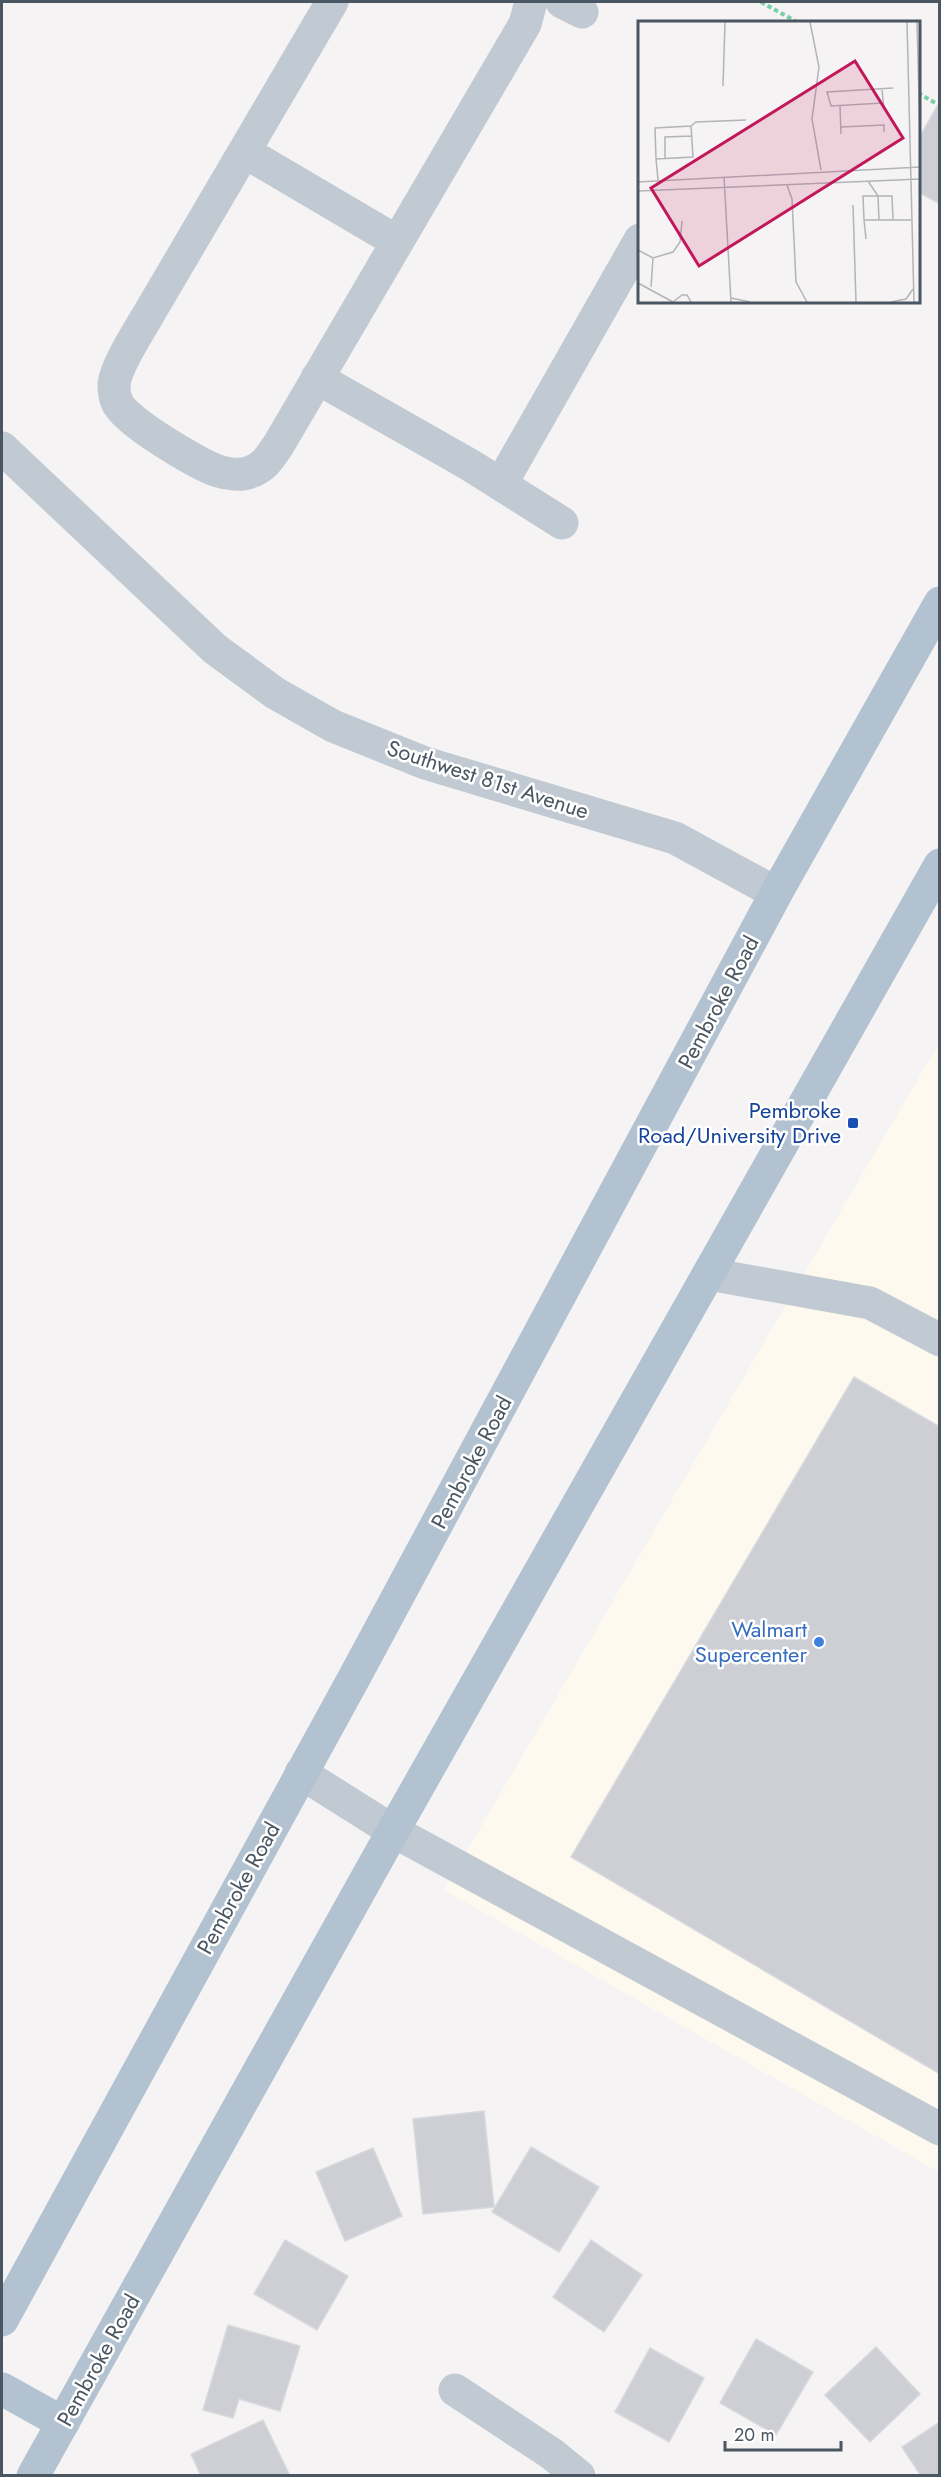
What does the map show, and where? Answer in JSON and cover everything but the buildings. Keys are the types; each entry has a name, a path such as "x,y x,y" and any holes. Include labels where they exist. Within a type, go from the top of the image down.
{"main road":[{"name":"Pembroke Road","path":"2,2320 354,1678 776,893 939,603"},
{"name":"Pembroke Road","path":"33,2475 393,1831 710,1274 939,865"},
{"path":"2,2389 63,2423"}],"street":[{"path":"332,2 124,357 114,383 117,402 126,415 141,427 218,471 233,474 248,473 268,460 525,24 531,2"},
{"path":"245,152 396,241"},
{"path":"501,484 638,242"},
{"path":"317,378 501,484 562,523"},
{"name":"Southwest 81st Avenue","path":"2,448 215,649 285,698 333,726 424,763 675,838 776,893"},
{"path":"710,1274 870,1303 939,1340"},
{"path":"301,1773 393,1831 939,2129"},
{"path":"455,2390 552,2454 579,2475"}],"path":[{"path":"761,2 795,21"},
{"path":"920,94 937,104"}],"shaded area":[{"path":"939,1043 939,2172 444,1890"}],"place":[{"name":"Pembroke Road/University Drive","path":"853,1123"},
{"name":"Walmart Supercenter","path":"819,1642"}]}
